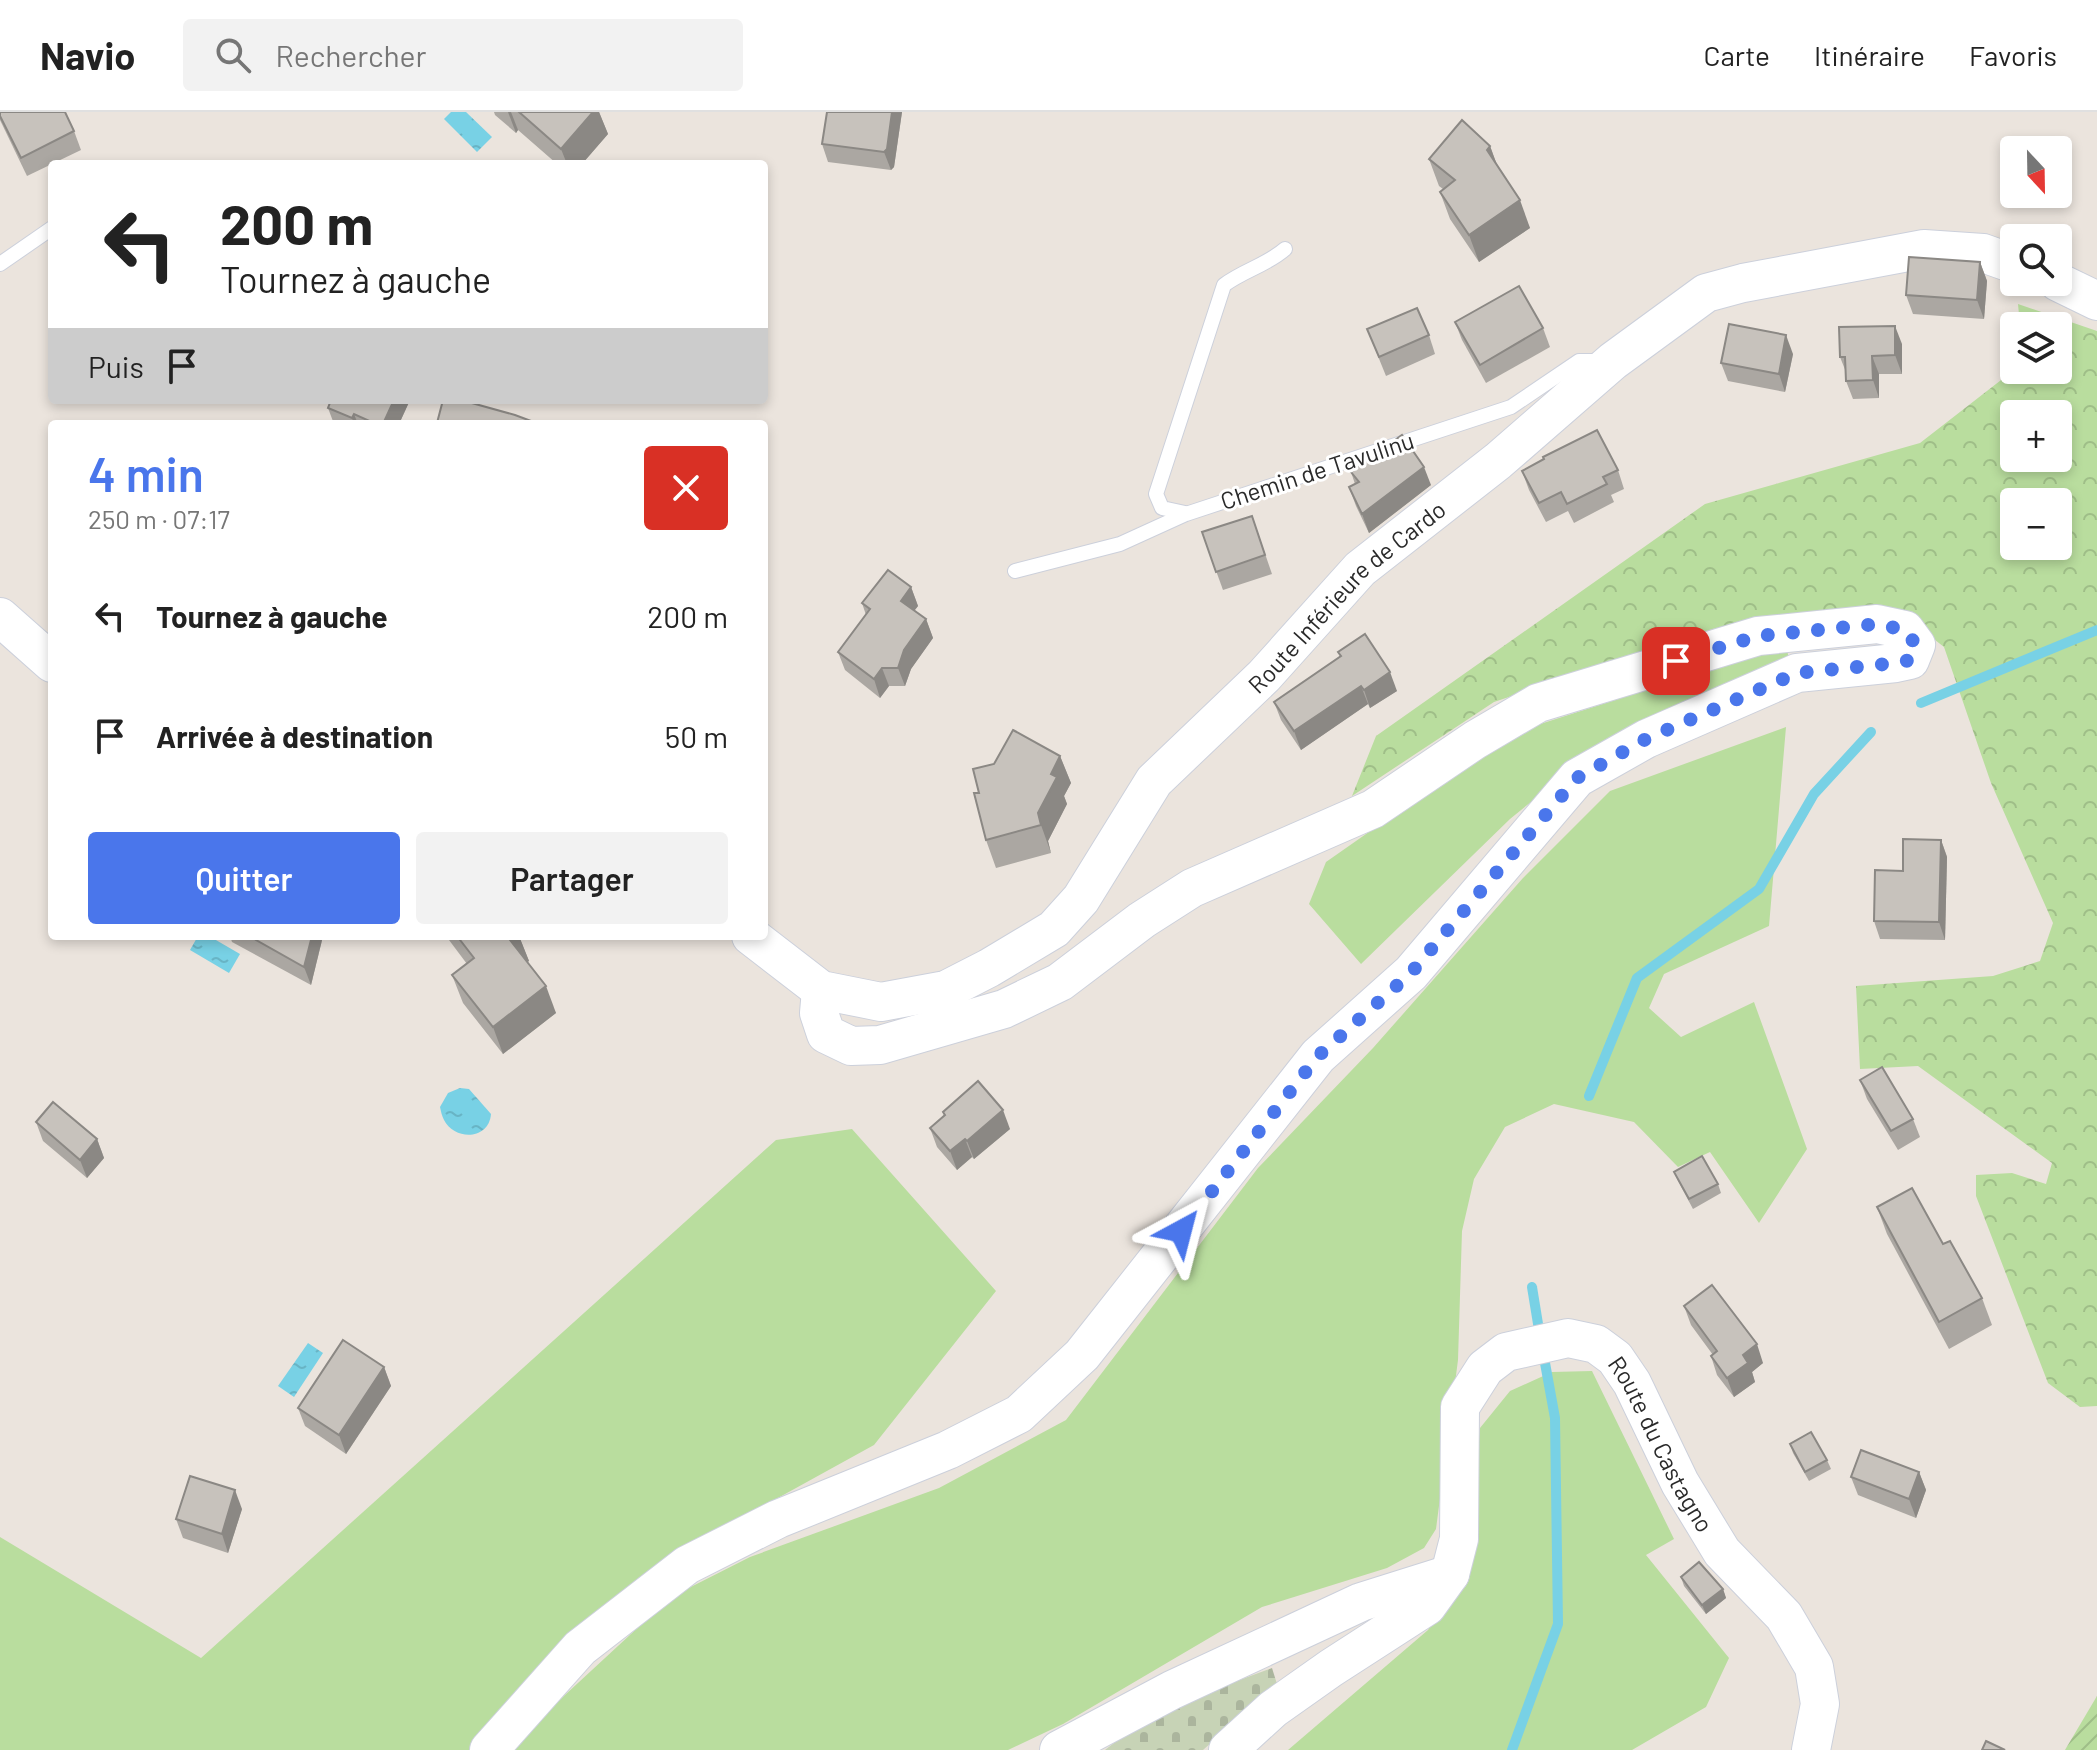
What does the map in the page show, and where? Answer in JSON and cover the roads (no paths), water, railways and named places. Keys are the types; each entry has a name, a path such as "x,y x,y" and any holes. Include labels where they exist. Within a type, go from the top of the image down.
{"street":[{"name":"Route Inférieure de Cardo","path":"756,940 821,990 881,1002 946,990 1054,929 1081,899 1154,781 1264,676 1360,569 1498,461 1613,361 1706,293 1743,283 1924,249 1983,253 2000,259"},
{"path":"2072,289 2097,301"},
{"path":"0,617 48,659"},
{"path":"489,1750 580,1648 687,1565 778,1519 948,1450 1019,1414 1082,1355 1318,1056 1411,973 1577,778 1646,739 1797,673 1910,660 1916,645 1905,630 1877,624 1758,636 1538,703 1475,740 1373,809 1192,888 1142,920 1060,982 1004,1009 880,1045 851,1046 826,1034 819,1013 821,990"},
{"name":"Route du Castagno","path":"1450,1574 1459,1539 1460,1407 1485,1368 1506,1352 1568,1338 1596,1344 1615,1358 1632,1383 1680,1483 1722,1552 1784,1616 1814,1667 1820,1704 1811,1750"},
{"path":"1059,1750 1172,1690 1361,1602 1450,1574"},
{"path":"1228,1750 1273,1709 1427,1606 1450,1574"}],"lane":[{"path":"0,264 48,231"},
{"path":"1186,514 1162,508 1156,494 1224,285 1242,272 1272,261 1285,249"},
{"name":"Chemin de Tavulinu","path":"1015,571 1120,544 1186,514 1511,407 1579,361 1613,361"}],"water":[{"path":"451,112 466,112 492,137 477,152 444,119"},
{"path":"196,940 216,940 240,954 229,973 190,950"},
{"path":"460,1088 469,1089 491,1114 489,1123 478,1133 456,1132 443,1117 440,1107 448,1093"},
{"path":"308,1343 323,1353 294,1397 278,1386"}],"waterway":[{"path":"1921,703 2097,630"},
{"path":"1589,1096 1637,978 1759,889 1814,794 1871,732"},
{"path":"1532,1287 1540,1336"},
{"path":"1512,1750 1558,1624 1555,1418 1543,1352"}]}
